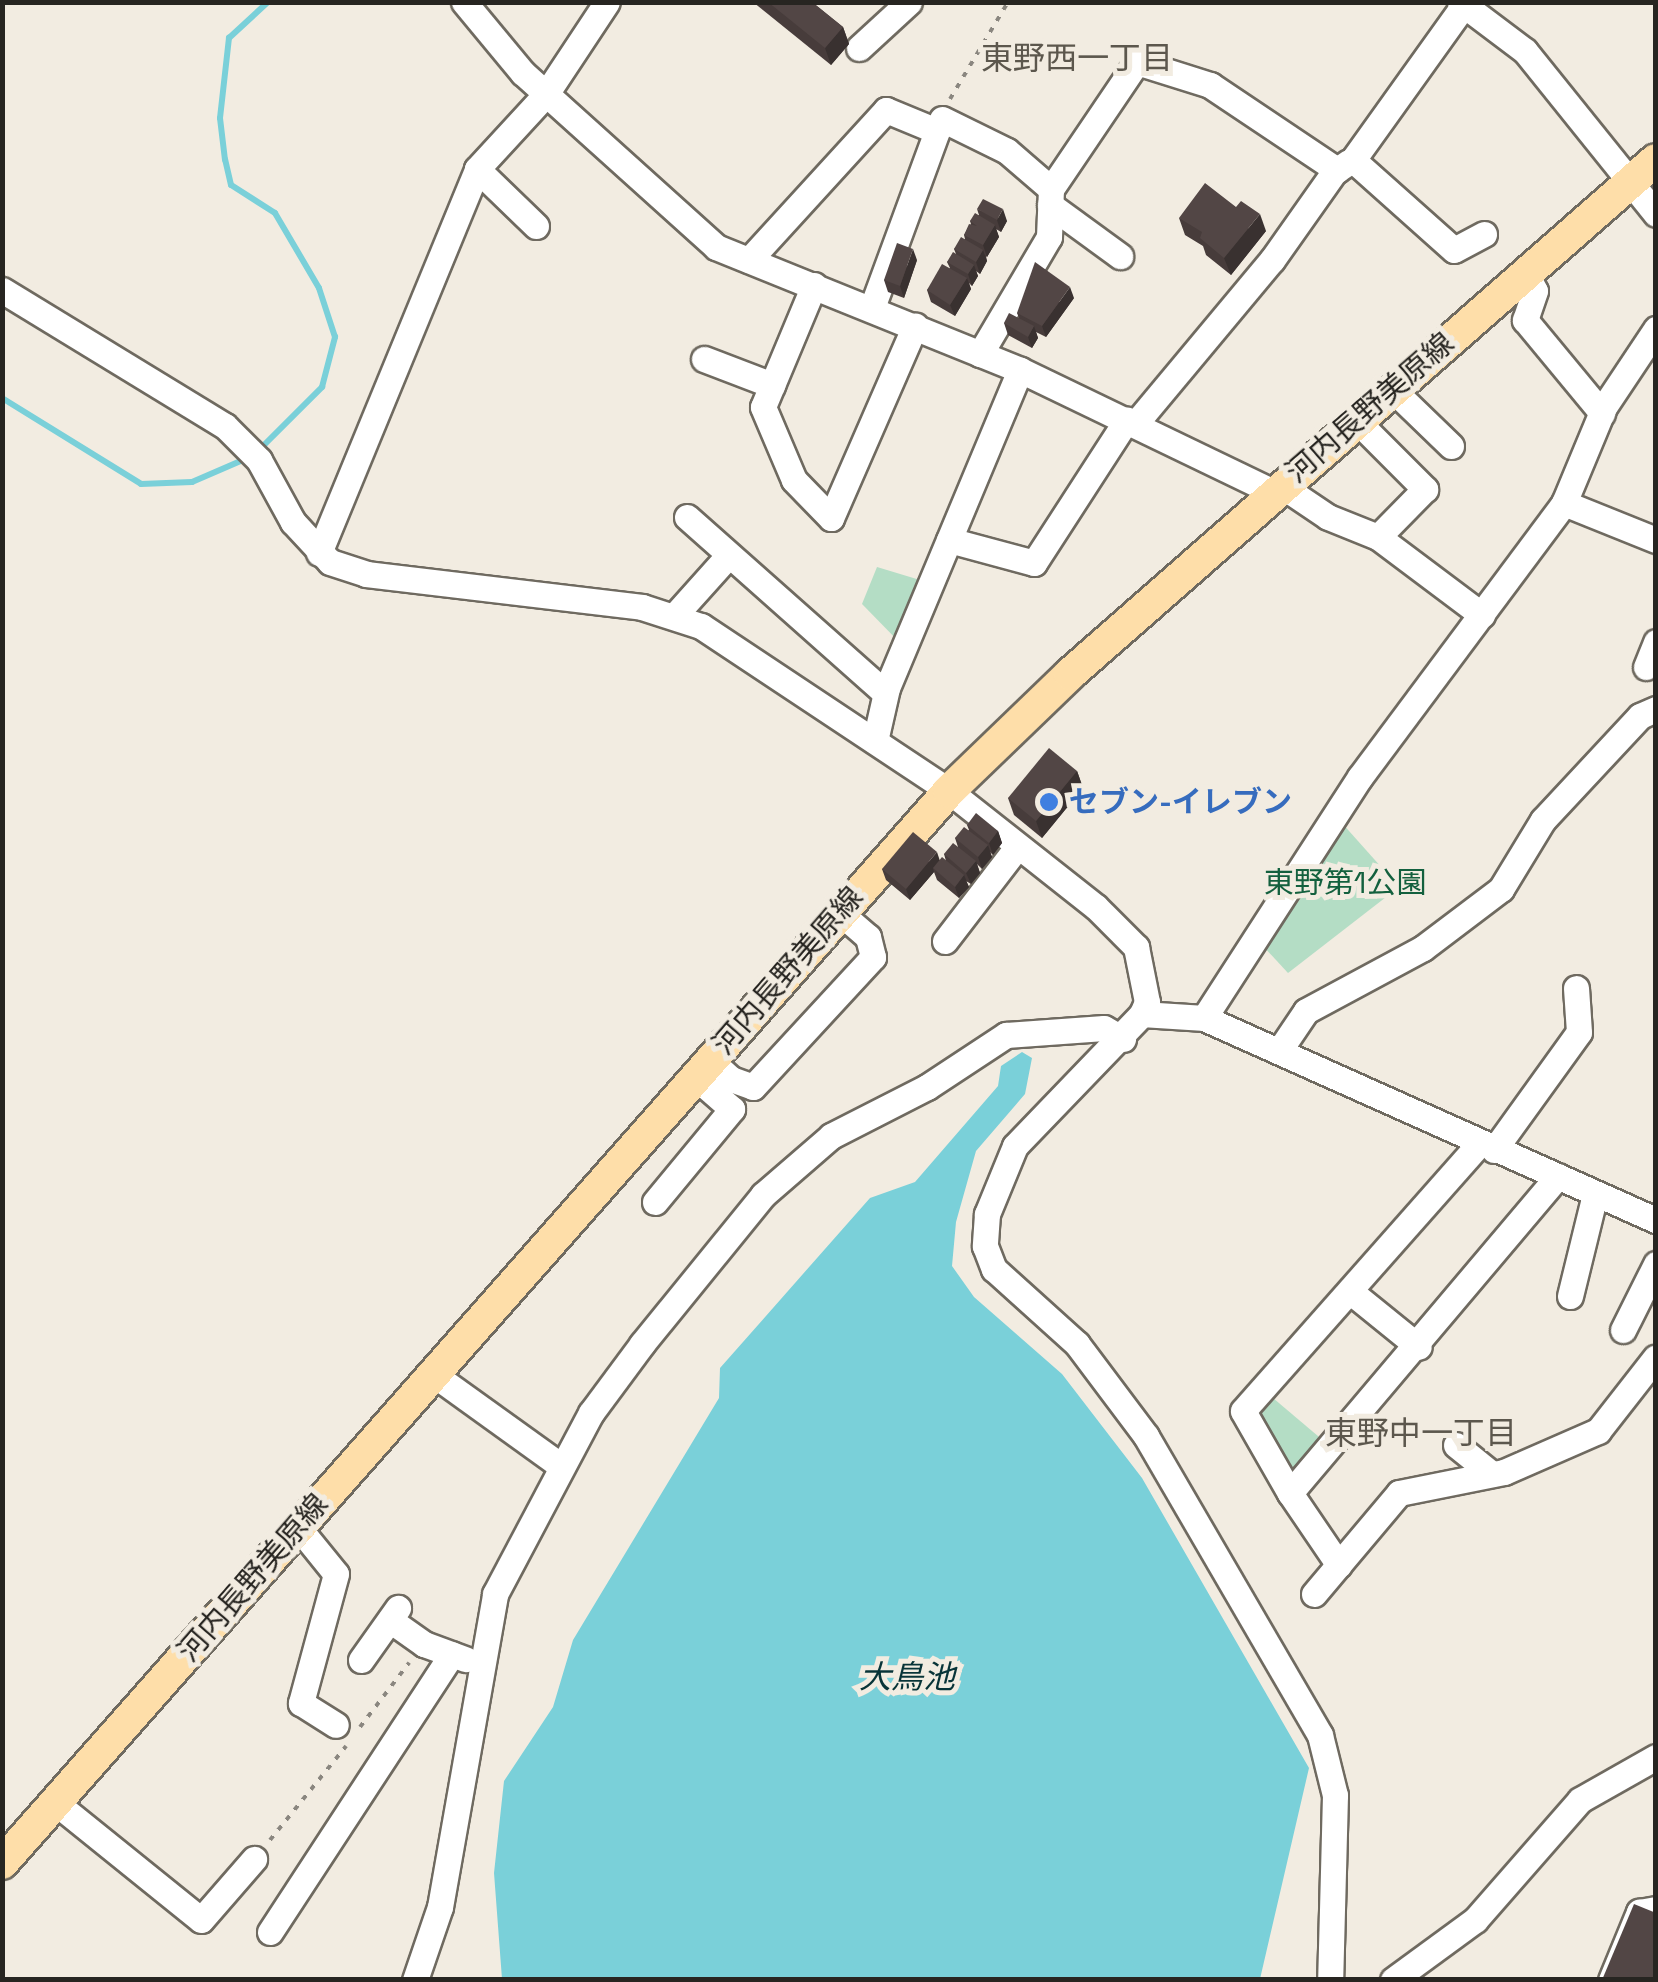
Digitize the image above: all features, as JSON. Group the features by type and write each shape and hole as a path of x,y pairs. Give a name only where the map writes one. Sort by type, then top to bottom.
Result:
{"main road":[{"name":"河内長野美原線","path":"2,1863 949,791 1278,489 1656,160"}],"street":[{"path":"464,2 546,94 716,247 1020,370 1278,489 1328,517 1378,537 1482,615"},
{"path":"319,553 477,170 546,94 607,2"},
{"path":"859,48 909,2"},
{"path":"949,540 1034,563 1132,421 1345,165 1461,6 1524,51 1627,184 1656,214"},
{"path":"980,354 1049,237 1050,197 1136,62 1210,85 1345,165 1454,250 1484,234"},
{"path":"749,260 886,110 937,131 872,308"},
{"path":"942,119 1007,151 1050,197 1120,256"},
{"path":"477,170 536,226"},
{"path":"1525,272 1535,291 1525,320 1602,413"},
{"path":"814,285 763,407 794,480 831,518 915,326"},
{"path":"2,290 225,426 259,460 319,553 366,574 676,614 949,791 1096,906 1136,946 1147,1002 1142,1014 1123,1040 1014,1146 987,1214 985,1246 994,1269 1078,1344 1146,1436 1320,1735 1335,1795 1330,1980"},
{"path":"1204,1018 1360,777 1564,503 1602,413 1656,329"},
{"path":"704,359 772,385"},
{"path":"875,742 885,693 1020,370"},
{"path":"1392,389 1450,446"},
{"path":"1356,420 1426,490 1378,537"},
{"path":"1564,503 1653,533"},
{"path":"686,518 885,693"},
{"path":"676,614 728,555"},
{"path":"1646,666 1656,642"},
{"path":"1279,1050 1306,1010 1423,948 1501,889 1542,820 1640,716 1656,709"},
{"path":"946,941 1017,848"},
{"path":"703,1069 753,1087 873,957 868,937 839,912"},
{"path":"1339,1565 1290,1493 1243,1412 1486,1147 1532,1105 1551,1045 1579,1032 1576,988"},
{"path":"1142,1014 1204,1018 1656,1220"},
{"path":"414,1980 440,1907 479,1664 495,1594 561,1466 642,1344 800,1158 1006,1035 1104,1028 1123,1040"},
{"path":"656,1202 732,1109 703,1069"},
{"path":"1290,1493 1419,1347 1558,1176"},
{"path":"1570,1296 1595,1194"},
{"path":"1623,1330 1656,1264"},
{"path":"1351,1292 1419,1347"},
{"path":"1314,1594 1399,1494 1492,1474 1598,1430 1655,1358"},
{"path":"433,1374 561,1466"},
{"path":"1456,1445 1492,1474"},
{"path":"298,1527 336,1574 301,1703 336,1725"},
{"path":"362,1660 394,1614 424,1644 479,1664"},
{"path":"270,1932 452,1654"},
{"path":"1393,1980 1484,1911 1580,1800 1656,1757"},
{"path":"56,1803 202,1920 254,1859"},
{"path":"1611,1980 1640,1912 1656,1909"}],"path":[{"path":"942,119 964,68 1008,2"},
{"path":"254,1859 424,1644"}],"green space":[{"path":"877,567 920,580 904,647 862,604"},
{"name":"東野第1公園","path":"1341,822 1399,887 1288,973 1262,945"},
{"path":"1273,1398 1325,1442 1300,1470 1289,1469 1260,1415"}],"water":[{"name":"大鳥池","path":"1022,1052 1032,1058 1025,1094 976,1151 956,1222 952,1266 974,1297 1062,1374 1142,1478 1309,1768 1260,1979 502,1979 494,1873 504,1781 553,1707 573,1640 719,1398 720,1368 870,1198 915,1182 998,1086 1001,1066"}],"building":[{"path":"768,2 812,2 843,27 825,48"},
{"path":"1205,183 1236,207 1241,201 1260,214 1224,258 1200,238 1202,232 1179,218"},
{"path":"983,199 1003,209 997,220 977,209"},
{"path":"975,213 995,225 983,245 964,235 969,224 977,226 970,221"},
{"path":"961,237 983,250 976,262 954,249"},
{"path":"897,243 913,249 900,286 884,280"},
{"path":"953,252 974,265 968,274 947,262"},
{"path":"1035,262 1070,287 1042,326 1017,313"},
{"path":"942,264 967,278 950,305 927,290"},
{"path":"1009,313 1034,326 1028,337 1004,323"},
{"path":"1049,748 1077,771 1036,821 1008,798"},
{"path":"976,813 998,831 989,843 967,825"},
{"path":"964,827 988,845 978,857 955,838"},
{"path":"913,832 937,852 906,889 882,869"},
{"path":"953,843 976,861 966,873 944,854"},
{"path":"942,857 964,875 955,887 933,868"},
{"path":"1634,1904 1656,1913 1656,1980 1602,1980"}],"waterway":[{"path":"260,449 322,387 335,337 319,288 275,213 231,185 225,160 220,118 229,38 268,2"},
{"path":"2,398 141,484 192,482 250,457"}],"place":[{"name":"セブン-イレブン","path":"1049,802"}],"district":[{"name":"東野西一丁目","path":"1077,58"},
{"name":"東野中一丁目","path":"1421,1433"}]}
